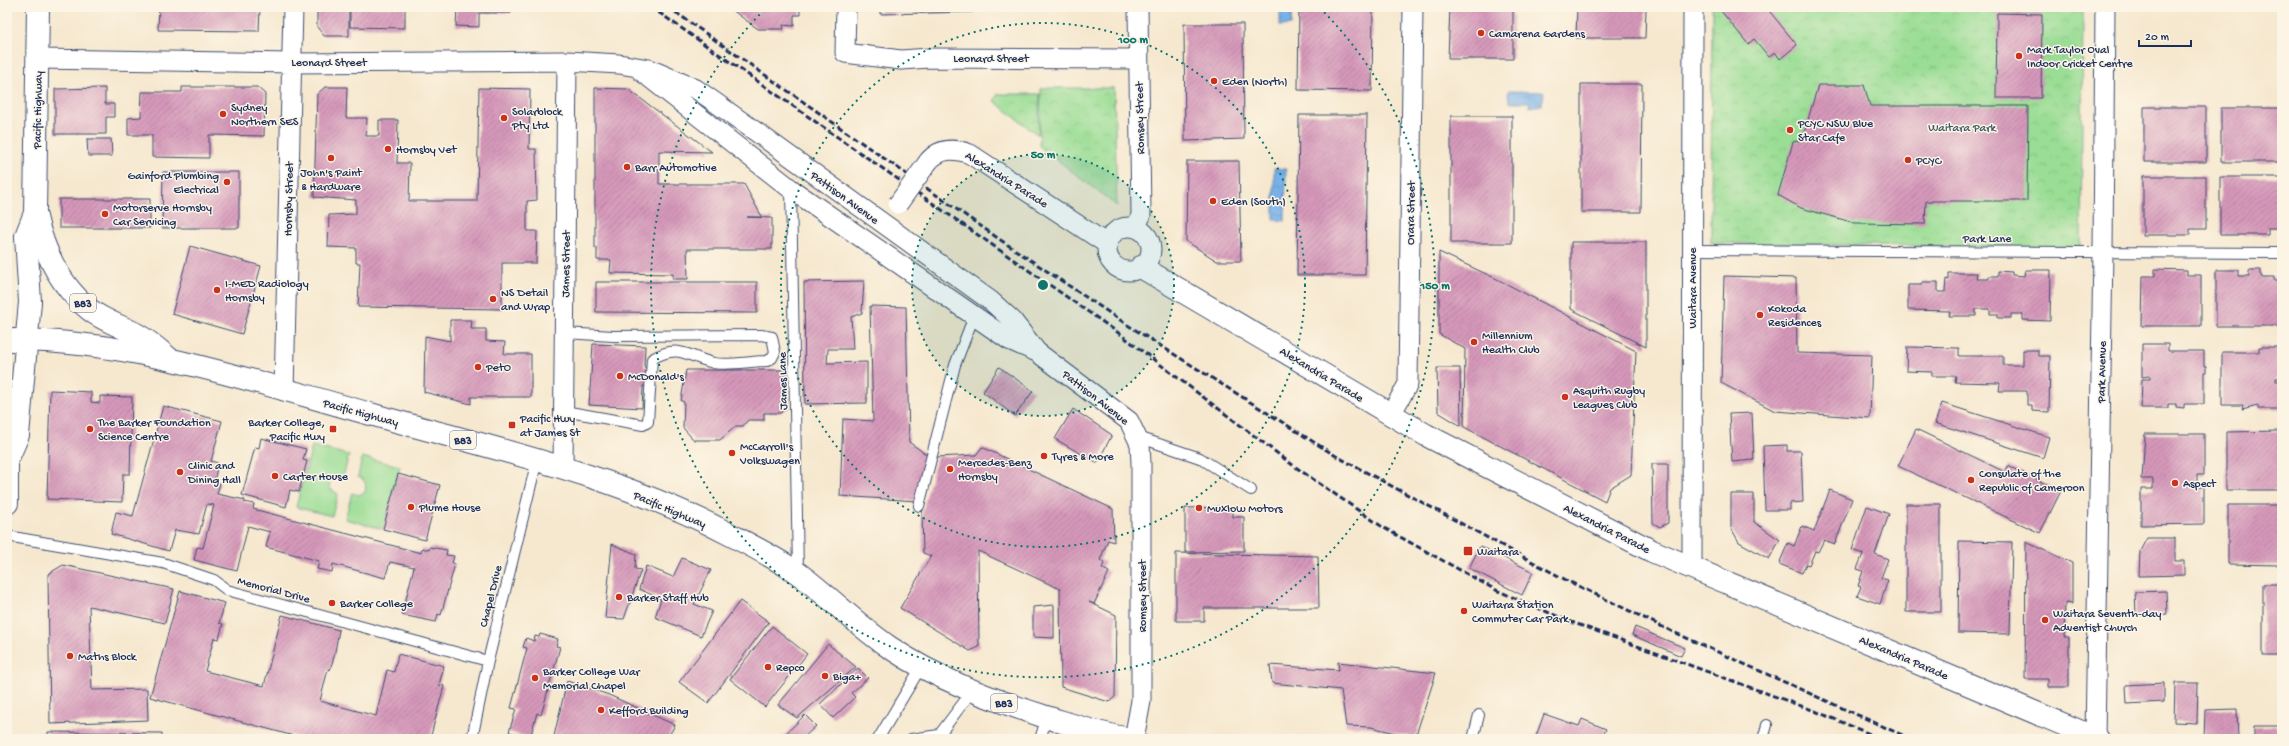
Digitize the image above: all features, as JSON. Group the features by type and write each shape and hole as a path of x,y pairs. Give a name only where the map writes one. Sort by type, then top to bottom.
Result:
{"main road":[{"name":"Pacific Highway","path":"38,7 35,213 41,241 51,262 70,289 90,310 136,334 170,359"},
{"name":"Pacific Highway","path":"35,213 26,236 30,302 16,340 71,343 170,359 537,460 659,502 728,533 798,573 886,644 921,667 972,691 1047,717 1091,735 1131,739"},
{"name":"Alexandria Parade","path":"1141,267 1426,435 1630,539 1692,568 2096,738"},
{"path":"7,503 8,456 18,435 16,340"}],"street":[{"name":"Hornsby Street","path":"284,391 293,7"},
{"name":"Leonard Street","path":"846,7 845,53 901,60 1138,59"},
{"name":"Romsey Street","path":"1136,228 1141,215 1138,7"},
{"name":"Orara Street","path":"1391,414 1408,384 1413,7"},
{"name":"Waitara Avenue","path":"1692,568 1694,7"},
{"name":"Park Avenue","path":"2096,738 2105,7"},
{"name":"Leonard Street","path":"38,59 291,63 567,61 628,66"},
{"name":"James Street","path":"563,468 567,61"},
{"name":"Pattison Avenue","path":"628,66 791,188 1009,340 1036,352 1123,415 1134,429 1139,445"},
{"name":"Pattison Avenue","path":"628,66 649,69 696,89 991,301 1012,320 1036,352"},
{"name":"Alexandria Parade","path":"884,225 928,162 936,154 946,150 960,151 970,154 1107,244"},
{"path":"1122,228 1136,228 1142,231 1150,242 1150,256 1141,267 1127,270 1120,269 1109,259 1107,244 1115,231 1122,228"},
{"name":"Romsey Street","path":"1134,739 1141,708 1139,445"}],"lane":[{"name":"James Lane","path":"791,188 798,573"},
{"name":"Park Lane","path":"1692,250 2282,253"},
{"path":"920,506 955,365 974,316"},
{"path":"564,411 643,425 648,422 652,359 667,351 675,350 714,363 767,361 772,358 775,344 772,337 761,335 613,336 565,333"},
{"path":"1139,445 1200,458 1251,490"},
{"name":"Chapel Drive","path":"472,739 488,661 537,460"},
{"name":"Memorial Drive","path":"7,536 163,563 214,580 227,590 488,661"},
{"path":"878,739 921,667"},
{"path":"911,739 939,734 972,691"},
{"path":"1473,739 1479,715"},
{"path":"1040,739 1047,717"},
{"path":"1763,739 1768,725"}],"green space":[{"name":"Waitara Park","path":"1712,7 2083,7 2081,248 1711,243"},
{"path":"1041,88 1114,88 1117,206 1039,146"},
{"path":"998,94 1040,94 1038,135 994,101"},
{"path":"312,446 349,455 343,477 333,477 329,481 330,489 338,494 332,516 296,507"},
{"path":"362,457 400,466 383,529 345,519 352,493 359,495 365,492 365,483 358,477"}],"water":[{"path":"1280,7 1292,7 1291,25 1280,26"},
{"path":"1508,91 1544,92 1542,105 1529,107 1530,102 1509,102"},
{"path":"1274,168 1286,169 1285,221 1274,220"}],"building":[{"path":"159,7 260,7 259,31 158,30"},
{"path":"317,7 349,7 349,36 324,36 317,27"},
{"path":"350,7 405,7 405,28 350,27"},
{"path":"457,7 511,7 511,13 479,13 479,27 456,26"},
{"path":"728,7 800,7 800,15 794,15 794,26 783,25 784,29 758,29"},
{"path":"880,7 973,7 973,12 880,14"},
{"path":"1299,7 1373,7 1372,91 1298,90"},
{"name":"Camarena Gardens","path":"1450,7 1513,7 1513,59 1448,59"},
{"path":"1577,7 1646,7 1645,38 1576,38"},
{"path":"1726,7 1766,7 1797,45 1780,59 1775,52 1769,57 1754,39 1748,44 1721,11"},
{"name":"Mark Taylor Oval Indoor Cricket Centre","path":"1997,13 2042,14 2041,98 1996,98"},
{"name":"Eden (North)","path":"1184,24 1243,24 1244,139 1185,141"},
{"path":"1581,84 1642,84 1641,212 1581,212"},
{"name":"PCYC","path":"1818,85 1864,85 1870,106 2028,106 2027,201 1926,201 1925,224 1855,223 1801,208 1778,195 1793,142 1802,140"},
{"path":"182,87 257,87 265,94 264,136 209,135 209,158 152,157 152,135 128,135 128,118 141,117 142,92 182,92"},
{"path":"325,87 347,87 346,118 367,118 366,136 379,136 379,120 398,120 397,163 410,163 409,201 477,201 479,88 530,89 529,149 536,149 537,200 527,201 527,231 537,231 536,263 502,263 502,309 358,307 360,263 356,263 356,248 328,247 329,215 356,214 356,200 314,197 317,94"},
{"path":"105,88 105,104 114,104 114,117 106,117 106,134 55,134 55,89"},
{"path":"595,88 628,89 712,152 659,151 659,184 744,184 762,217 747,217 772,218 772,249 687,249 688,279 673,279 673,274 610,273 611,260 597,260 597,248 595,248"},
{"path":"2144,107 2206,107 2206,162 2144,162"},
{"path":"2221,108 2282,108 2282,162 2221,162"},
{"path":"1299,115 1367,115 1365,275 1297,275"},
{"path":"1451,116 1512,116 1512,243 1451,243"},
{"path":"87,139 111,139 112,156 88,156"},
{"name":"Eden (South)","path":"1187,161 1239,161 1241,261 1217,261 1186,241"},
{"path":"163,172 239,172 239,228 162,228"},
{"path":"2143,176 2206,176 2206,229 2190,229 2190,235 2143,235"},
{"path":"2220,177 2282,177 2282,228 2268,228 2268,235 2220,235"},
{"name":"Motorserve Hornsby Car Servicing","path":"59,199 150,199 150,228 59,228"},
{"path":"1571,242 1646,242 1646,347 1571,309"},
{"name":"I-MED Radiology Hornsby","path":"190,246 261,266 242,334 172,314"},
{"name":"Asquith Rugby Leagues Club","path":"1439,252 1497,279 1636,351 1631,475 1610,488 1605,501 1464,427 1465,349 1439,334"},
{"path":"2155,269 2187,270 2187,275 2201,275 2201,326 2142,326 2143,276 2155,276"},
{"path":"2025,270 2051,270 2050,321 2023,320 2023,314 2011,314 2011,318 1998,318 1998,314 1990,314 1990,309 1976,309 1976,316 1949,316 1950,311 1908,310 1908,285 1922,285 1922,282 1938,282 1938,292 1945,292 1946,279 1949,280 1949,273 1977,273 1976,279 1989,279 1989,276 1998,276 1998,271 2012,272 2012,275 2024,276"},
{"path":"2216,270 2238,270 2238,276 2249,276 2249,270 2261,270 2261,277 2274,277 2274,280 2282,280 2282,301 2278,301 2278,308 2282,308 2282,326 2216,326"},
{"name":"Kokoda Residences","path":"1724,276 1796,278 1797,353 1872,355 1870,418 1775,411 1721,383"},
{"path":"864,281 862,313 851,317 853,349 828,349 827,363 867,362 867,403 805,404 804,282"},
{"path":"596,282 757,282 757,313 596,312"},
{"path":"870,306 906,307 909,442 927,455 917,501 840,496 843,419 873,421"},
{"name":"PetO","path":"450,320 472,320 471,329 486,329 486,341 505,342 504,354 531,354 531,397 471,397 471,404 424,392 425,336 450,341"},
{"name":"McDonald's","path":"593,344 645,346 644,367 649,367 648,386 643,386 642,408 589,405"},
{"path":"2142,344 2168,344 2168,351 2204,351 2204,366 2206,366 2206,372 2204,372 2204,404 2184,404 2184,408 2176,407 2176,404 2168,404 2168,408 2141,408 2142,379 2150,379 2150,376 2142,377"},
{"path":"1907,347 1959,348 1959,356 2003,356 2003,365 2023,365 2023,350 2038,350 2038,356 2050,356 2049,412 2032,411 2032,405 2027,405 2027,391 1999,391 2000,383 1955,382 1956,376 1932,376 1932,372 1906,371"},
{"path":"2259,347 2282,347 2282,378 2276,378 2276,381 2282,381 2282,409 2258,409 2258,405 2242,409 2243,405 2222,405 2222,352 2259,352"},
{"path":"999,367 1033,391 1015,416 983,392"},
{"path":"1437,368 1460,368 1461,426 1438,412"},
{"path":"686,370 786,370 786,409 780,413 764,413 764,420 748,420 743,426 736,426 720,440 694,440 683,428 684,402 681,401"},
{"name":"The Barker Foundation Science Centre","path":"50,390 91,392 91,402 100,403 100,396 132,397 130,474 123,474 122,502 47,499"},
{"path":"1942,403 2049,437 2043,458 1935,423"},
{"path":"163,406 222,421 211,461 218,463 214,482 220,483 217,494 245,500 244,502 254,504 253,509 421,553 422,548 429,550 430,547 447,550 446,555 454,556 452,563 455,564 441,615 438,614 436,622 402,615 414,567 390,562 385,578 333,564 332,572 317,569 319,561 266,547 270,532 248,526 237,571 194,560 197,547 203,548 214,505 207,504 199,534 175,530 169,551 111,534 116,512 133,516"},
{"path":"1073,409 1112,435 1097,463 1055,439"},
{"path":"1752,413 1754,460 1732,462 1729,414"},
{"path":"1916,429 2005,472 2008,466 2061,491 2040,533 1898,466"},
{"path":"2282,431 2282,490 2226,490 2226,432"},
{"name":"Aspect","path":"2145,434 2204,434 2204,475 2197,475 2197,486 2204,486 2204,524 2141,525 2141,489 2153,489 2153,479 2142,479"},
{"name":"Carter House","path":"261,438 306,449 303,460 307,461 299,492 290,490 286,507 242,495 255,447 259,448"},
{"path":"1787,445 1787,451 1801,451 1803,502 1790,503 1790,510 1765,510 1763,446"},
{"path":"982,447 1113,509 1114,542 1108,540 1100,560 1105,562 1102,568 1109,572 1094,604 1089,602 1116,615 1115,697 1109,702 1061,687 1060,589 978,551 979,647 970,651 900,608 931,556 923,553 922,513 937,457 976,455"},
{"path":"1652,464 1668,464 1668,523 1660,527 1653,523"},
{"name":"Plume House","path":"398,474 440,485 425,540 383,529"},
{"path":"1830,490 1852,499 1835,544 1824,540 1818,552 1815,551 1809,565 1806,564 1802,573 1779,564 1788,543 1794,546 1802,526 1814,531"},
{"path":"1731,494 1754,494 1754,522 1780,540 1769,559 1739,542 1731,528"},
{"path":"1906,504 1941,504 1941,612 1906,612"},
{"path":"2228,505 2281,505 2281,565 2228,564"},
{"path":"1867,506 1889,514 1875,554 1888,559 1881,578 1888,580 1880,604 1857,596 1861,587 1858,586 1863,571 1857,569 1863,554 1852,550"},
{"path":"1226,507 1226,511 1233,511 1233,517 1244,517 1244,551 1185,552 1185,508"},
{"path":"2147,538 2175,538 2175,561 2184,561 2184,575 2139,576 2140,551"},
{"path":"1959,541 2012,542 2010,634 1958,633"},
{"name":"Waitara Seventh-day Adventist Church","path":"2026,542 2072,563 2072,604 2065,603 2064,637 2069,637 2069,687 2048,687 2048,679 2025,679"},
{"name":"Barker Staff Hub","path":"612,544 636,554 635,569 641,570 624,619 605,618"},
{"path":"1480,546 1533,572 1522,595 1469,568"},
{"path":"1176,553 1318,556 1319,608 1204,608 1204,621 1176,621"},
{"path":"682,558 711,570 694,604 712,611 701,636 655,617 661,599 639,589 646,566 673,577"},
{"name":"Maths Block","path":"63,565 174,589 165,623 89,606 92,690 147,689 148,720 50,724 48,574"},
{"path":"2263,584 2282,584 2282,656 2263,656"},
{"path":"180,591 225,603 219,623 223,624 219,639 214,638 205,671 264,686 282,615 339,630 334,657 330,670 328,669 320,701 376,716 387,670 394,672 398,654 444,666 439,685 444,686 430,739 305,739 150,697"},
{"path":"2166,591 2167,614 2136,615 2135,592"},
{"path":"740,601 769,622 708,703 679,682"},
{"path":"1054,605 1054,638 1033,637 1033,607"},
{"name":"Repco","path":"772,626 807,654 765,707 730,679"},
{"path":"1635,627 1685,648 1681,656 1632,635"},
{"name":"Barker College War Memorial Chapel","path":"540,634 558,639 556,646 560,647 541,715 537,713 530,738 509,732 516,709 511,708 527,648 523,647 526,638 534,641 535,636 539,637"},
{"path":"828,644 856,667 797,718 778,705"},
{"path":"1338,662 1436,673 1415,738 1371,727 1346,726 1341,690 1272,683 1270,665 1339,670"},
{"path":"858,668 868,678 851,693 855,697 833,718 820,704"},
{"name":"Kefford Building","path":"567,681 609,695 675,725 667,739 565,739 554,736"},
{"path":"2164,683 2164,702 2127,704 2126,685"},
{"path":"2175,683 2198,683 2197,723 2174,722"},
{"path":"2237,709 2238,739 2204,739 2205,710"},
{"path":"1544,714 1579,726 1582,719 1606,729 1601,739 1535,739"},
{"path":"805,715 816,726 802,739 780,739"},
{"path":"2254,726 2281,726 2281,739 2254,739"},
{"path":"48,732 162,733 162,739 48,739"}],"railway":[{"path":"651,7 1120,334 1294,466 1384,528 1496,590 1566,620 1815,711 1882,739"},
{"path":"668,7 1002,241 1126,324 1336,456 1566,580 1671,631 1911,739"}],"place":[{"name":"Camarena Gardens","path":"1481,33"},
{"name":"Mark Taylor Oval Indoor Cricket Centre","path":"2019,56"},
{"name":"Eden (North)","path":"1214,81"},
{"name":"Sydney Northern SES","path":"223,114"},
{"name":"Solarblock Pty Ltd","path":"504,118"},
{"name":"PCYC NSW Blue Star Cafe","path":"1790,130"},
{"name":"Hornsby Vet","path":"388,149"},
{"name":"John's Paint & Hardware","path":"331,158"},
{"name":"PCYC","path":"1908,160"},
{"name":"Barr Automotive","path":"627,167"},
{"name":"Gainford Plumbing Electrical","path":"227,182"},
{"name":"Eden (South)","path":"1213,201"},
{"name":"Motorserve Hornsby Car Servicing","path":"105,214"},
{"name":"I-MED Radiology Hornsby","path":"217,290"},
{"name":"NS Detail and Wrap","path":"493,299"},
{"name":"Kokoda Residences","path":"1760,315"},
{"name":"Millennium Health Club","path":"1474,342"},
{"name":"PetO","path":"478,367"},
{"name":"McDonald's","path":"620,376"},
{"name":"Asquith Rugby Leagues Club","path":"1565,397"},
{"name":"Pacific Hwy at James St","path":"512,425"},
{"name":"The Barker Foundation Science Centre","path":"90,429"},
{"name":"Barker College, Pacific Hwy","path":"333,429"},
{"name":"McCarroll's Volkswagen","path":"732,453"},
{"name":"Tyres & More","path":"1044,456"},
{"name":"Mercedes-Benz Hornsby","path":"950,469"},
{"name":"Clinic and Dining Hall","path":"180,472"},
{"name":"Carter House","path":"275,476"},
{"name":"Consulate of the Republic of Cameroon","path":"1971,480"},
{"name":"Aspect","path":"2175,483"},
{"name":"Plume House","path":"411,507"},
{"name":"Muxlow Motors","path":"1199,508"},
{"name":"Waitara","path":"1468,551"},
{"name":"Barker Staff Hub","path":"619,597"},
{"name":"Barker College","path":"332,603"},
{"name":"Waitara Station Commuter Car Park","path":"1464,611"},
{"name":"Waitara Seventh-day Adventist Church","path":"2045,620"},
{"name":"Maths Block","path":"70,656"},
{"name":"Repco","path":"768,667"},
{"name":"Biga+","path":"825,676"},
{"name":"Barker College War Memorial Chapel","path":"535,678"},
{"name":"Kefford Building","path":"601,710"}]}
